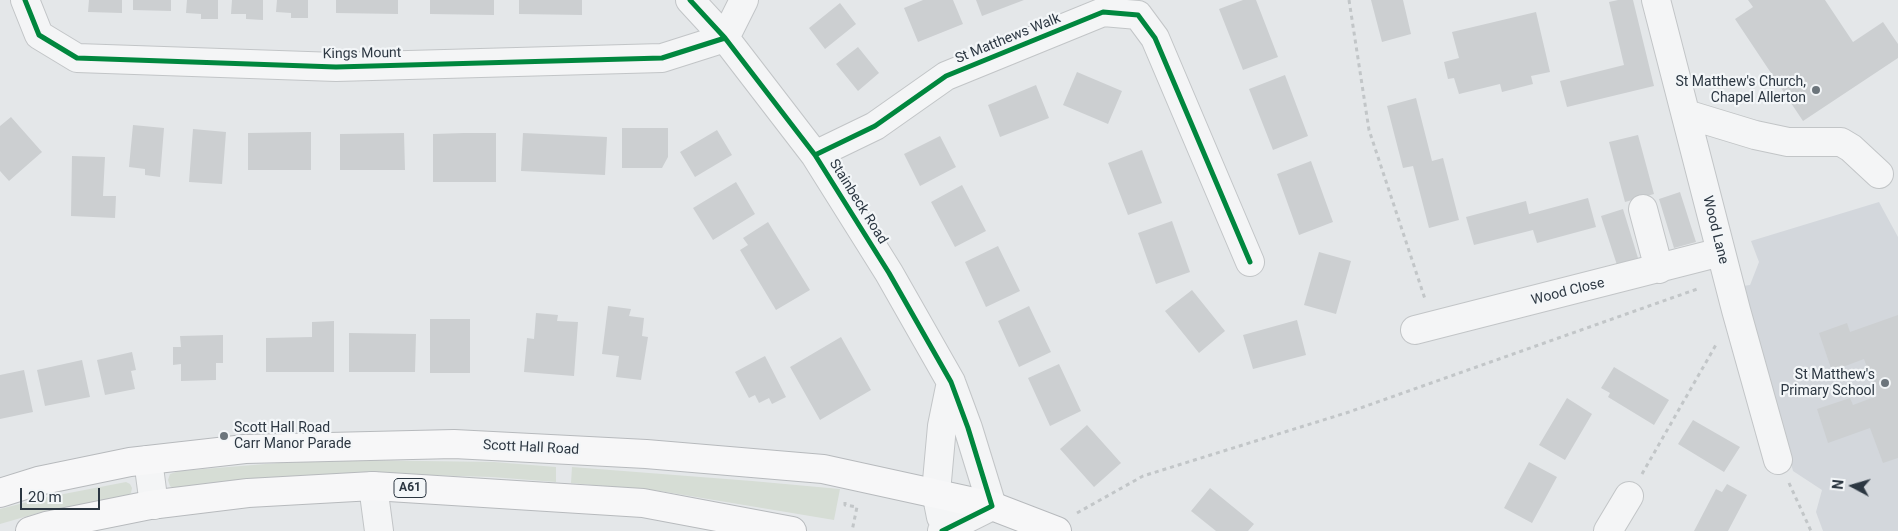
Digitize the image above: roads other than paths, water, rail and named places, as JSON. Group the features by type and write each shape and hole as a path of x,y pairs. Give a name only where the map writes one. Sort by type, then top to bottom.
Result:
{"highway":[{"name":"Scott Hall Road","path":"0,493 38,481 148,460 245,449 454,444 646,454 823,468 992,506 1053,530"},
{"name":"A61","path":"41,529 154,505 248,493 373,486 643,503 792,531"}],"street":[{"name":"Kings Mount","path":"26,0 39,35 77,58 336,67 662,58 725,38"},
{"name":"Stainbeck Road","path":"690,0 725,38 815,155 889,273 951,382 968,428 992,506"},
{"path":"725,38 744,0"},
{"name":"Wood Lane","path":"1656,0 1724,265 1778,460"},
{"name":"St Matthews Walk","path":"815,155 875,126 946,76 1102,12 1138,15 1155,38 1250,262"},
{"path":"1686,114 1755,135 1788,142 1841,142 1879,174"},
{"path":"1643,208 1659,269"},
{"name":"Wood Close","path":"1425,328 1659,269 1724,265"},
{"path":"951,382 942,426 936,492 943,531 992,506"},
{"path":"148,460 154,505"},
{"path":"373,486 379,531"},
{"path":"1608,531 1629,496"}],"place":[{"name":"St Matthew's Church, Chapel Allerton","path":"1816,90"},
{"name":"St Matthew's Primary School","path":"1885,383"},
{"name":"Scott Hall Road Carr Manor Parade","path":"224,436"}]}
